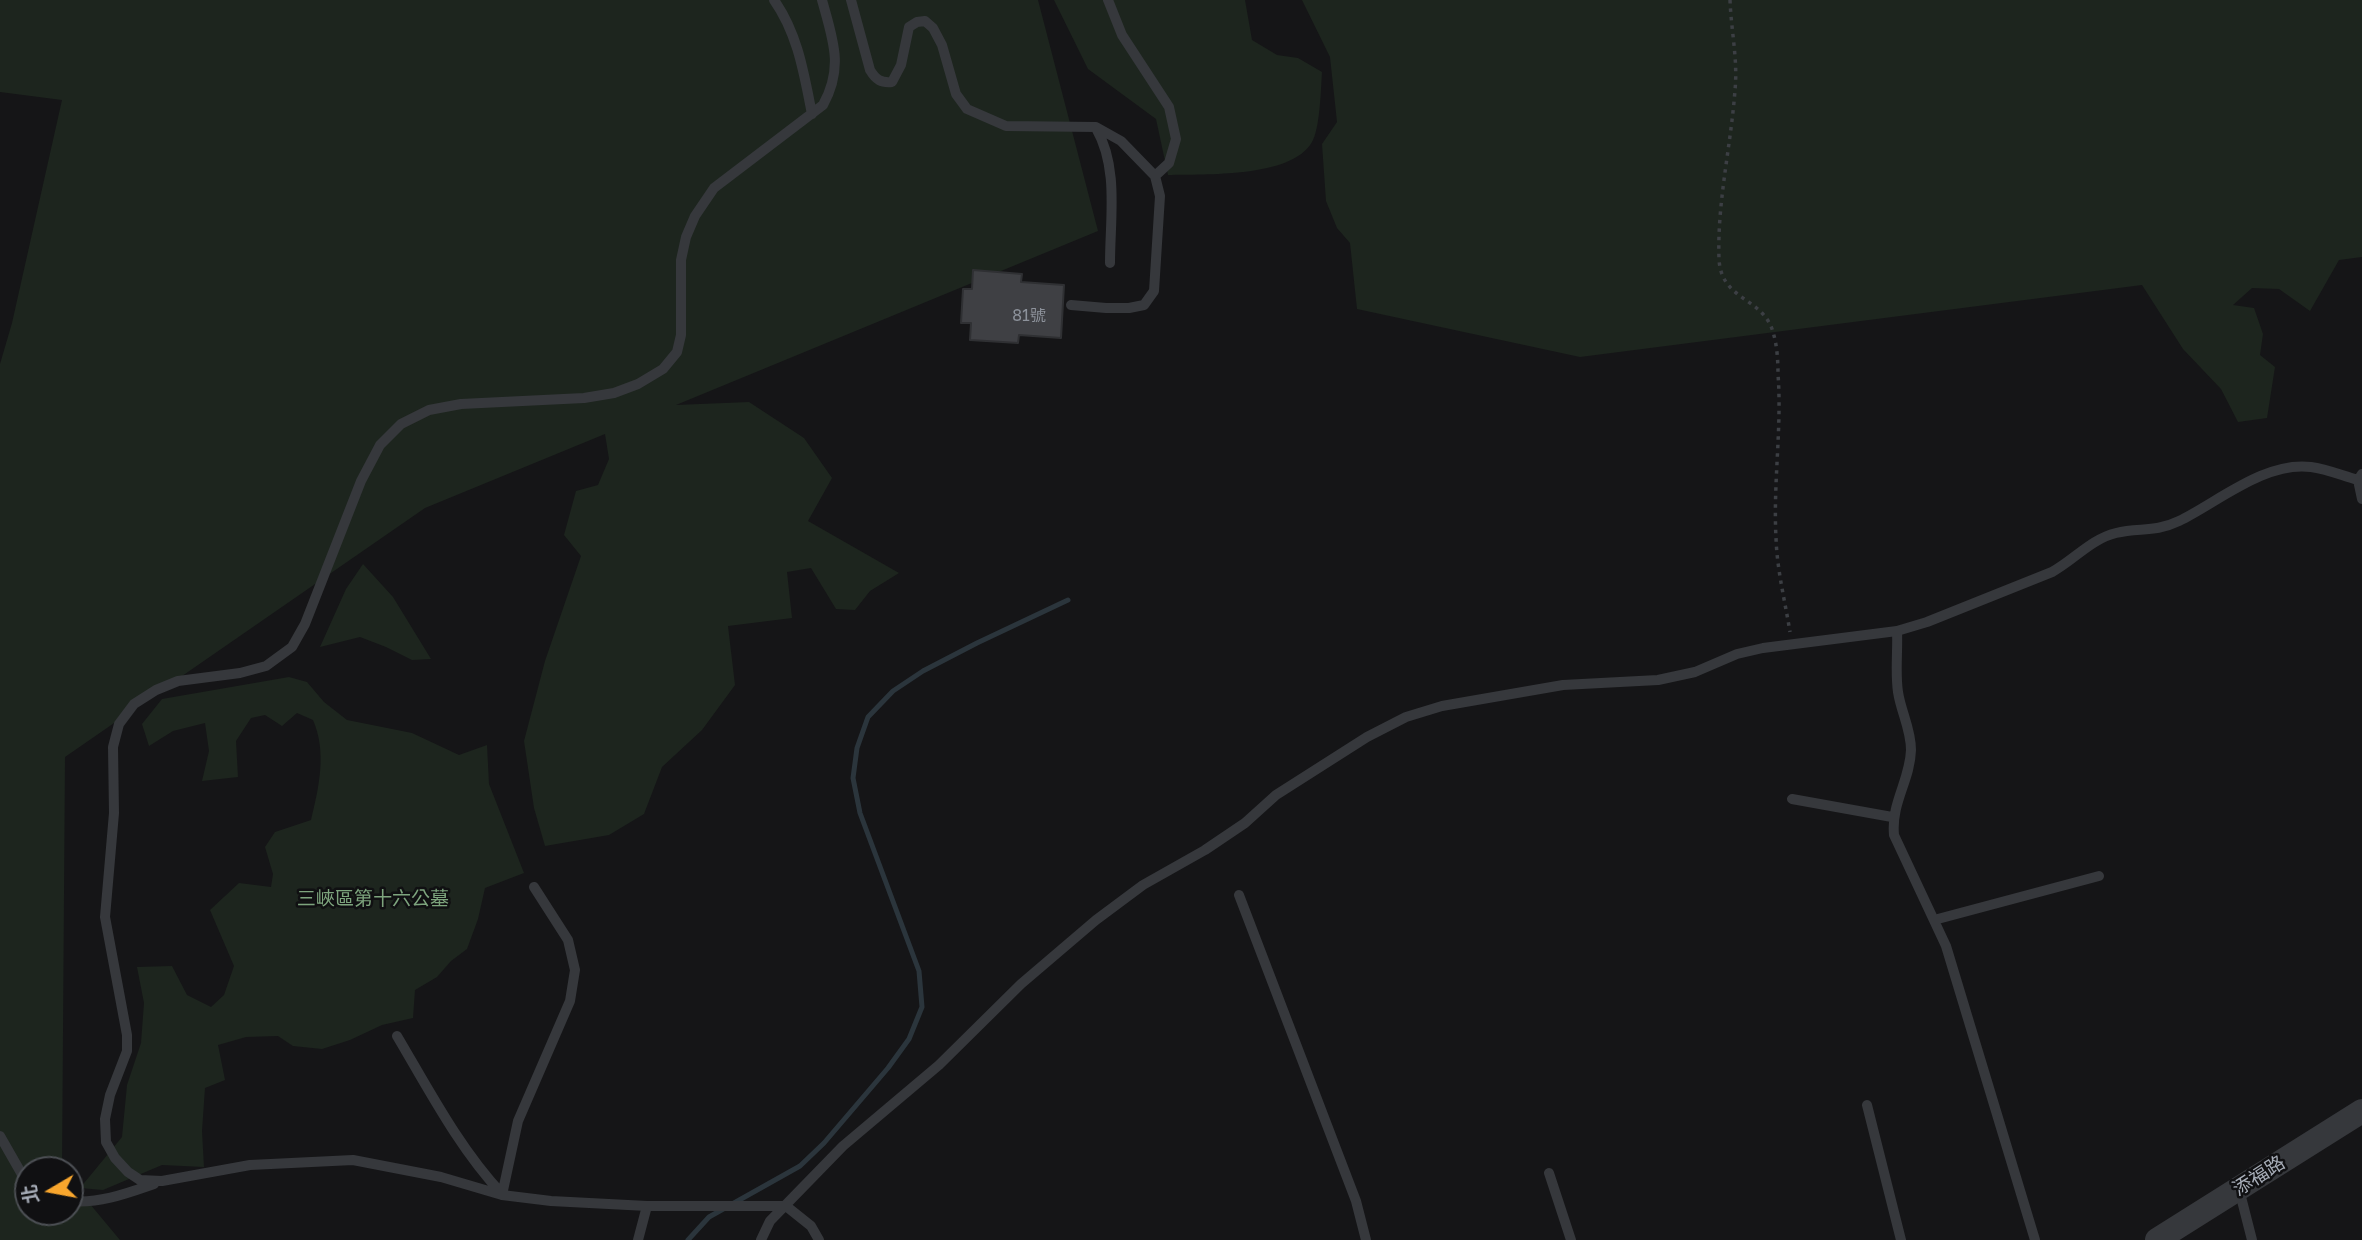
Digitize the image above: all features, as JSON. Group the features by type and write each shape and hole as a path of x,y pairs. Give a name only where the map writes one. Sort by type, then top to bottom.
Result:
{"street":[{"name":"添福路","path":"2157,1240 2362,1111"}],"lane":[{"path":"774,0 793,33 803,64 812,114"},
{"path":"162,1181 141,1180 128,1172 115,1158 106,1142 105,1119 110,1095 127,1051 125,1026 104,917 114,813 113,747 119,724 134,704 156,690 178,681 240,673 266,666 292,647 306,624 361,481 380,444 401,424 429,410 461,404 584,398 614,393 638,384 663,369 677,352 681,335 681,260 686,237 695,216 714,188 823,105 832,88 835,47 822,0"},
{"path":"851,0 870,70 875,79 883,83 892,82 897,76 909,27 925,21 933,28 942,45 956,94 967,109 1006,126 1096,127 1121,141 1155,176 1160,196 1154,291 1144,304 1129,308 1071,305"},
{"path":"1108,0 1122,36 1169,107 1177,139 1170,163 1155,176"},
{"path":"1096,127 1105,145 1111,173 1110,263"},
{"path":"761,1240 770,1221 812,1175 939,1065 1021,984 1096,920 1143,885 1205,850 1245,823 1276,795 1367,737 1406,717 1442,706 1563,685 1658,680 1695,672 1737,654 1897,631 1927,622 2052,572 2069,563 2101,538 2118,532 2160,529 2233,490 2287,467 2312,467 2360,477 2362,499"},
{"path":"1897,631 1898,696 1908,722 1911,751 1892,817 1894,835 1945,946 2035,1240"},
{"path":"1792,799 1892,817"},
{"path":"1934,920 2099,876"},
{"path":"502,1195 518,1121 570,1001 575,970 568,940 534,887"},
{"path":"1240,895 1356,1201 1366,1240"},
{"path":"397,1036 466,1151 502,1195"},
{"path":"1867,1105 1901,1240"},
{"path":"0,1136 14,1160"},
{"path":"84,1202 162,1181 250,1165 353,1160 441,1177 502,1195 551,1201 647,1206 786,1206 811,1226 819,1240"},
{"path":"1549,1173 1571,1240"},
{"path":"2238,1189 2252,1240"},
{"path":"638,1240 647,1206"}],"path":[{"path":"1730,0 1730,23 1736,64 1735,89 1719,260 1728,288 1767,317 1774,333 1780,396 1776,538 1791,645"}],"green space":[{"path":"0,0 1038,0 1098,231 676,405 749,402 804,438 832,478 808,521 899,573 870,591 855,610 836,609 811,568 787,572 792,618 728,626 735,685 702,730 662,767 644,814 609,835 545,846 534,808 524,741 545,661 581,556 564,535 576,491 598,485 609,459 605,434 425,508 65,757 62,1156 14,1156 14,1226 84,1226 84,1197 120,1240 0,1240 0,364 12,323 62,100 0,92"},
{"path":"1054,0 1245,0 1252,40 1277,55 1298,58 1322,72 1318,118 1312,142 1302,154 1267,168 1224,174 1168,175 1156,119 1088,69"},
{"path":"1302,0 2362,0 2362,257 2339,260 2310,311 2279,289 2252,288 2233,305 2254,308 2263,334 2260,355 2275,367 2267,418 2238,422 2221,389 2183,349 2142,285 1580,357 1357,309 1350,243 1337,228 1326,201 1322,144 1337,122 1330,57"},
{"path":"363,564 393,597 431,659 412,660 360,637 320,647 346,589"},
{"name":"三峽區第十六公墓","path":"289,677 307,682 324,702 347,720 412,733 459,755 487,745 489,784 524,873 485,888 467,949 451,961 437,977 415,990 413,1018 382,1025 322,1049 293,1046 278,1036 246,1037 218,1045 225,1080 205,1088 202,1131 204,1167 162,1165 103,1190 84,1188 84,1183 122,1137 127,1085 141,1043 144,1003 137,967 172,966 187,995 211,1007 224,995 234,966 210,910 239,883 271,887 273,874 265,847 275,832 311,820 319,782 321,757 317,732 313,720 297,713 282,726 265,715 251,718 236,741 238,777 202,781 209,751 205,723 173,731 149,746 142,724 162,699"}],"building":[{"path":"973,270 1022,274 1021,282 1064,285 1061,338 1019,335 1018,343 970,340 971,323 961,323 963,289 972,289"}],"waterway":[{"path":"688,1240 709,1217 800,1166 824,1143 909,1039 922,1007 919,971 860,813 853,778 857,748 868,717 893,691 923,671 1068,600"}]}
